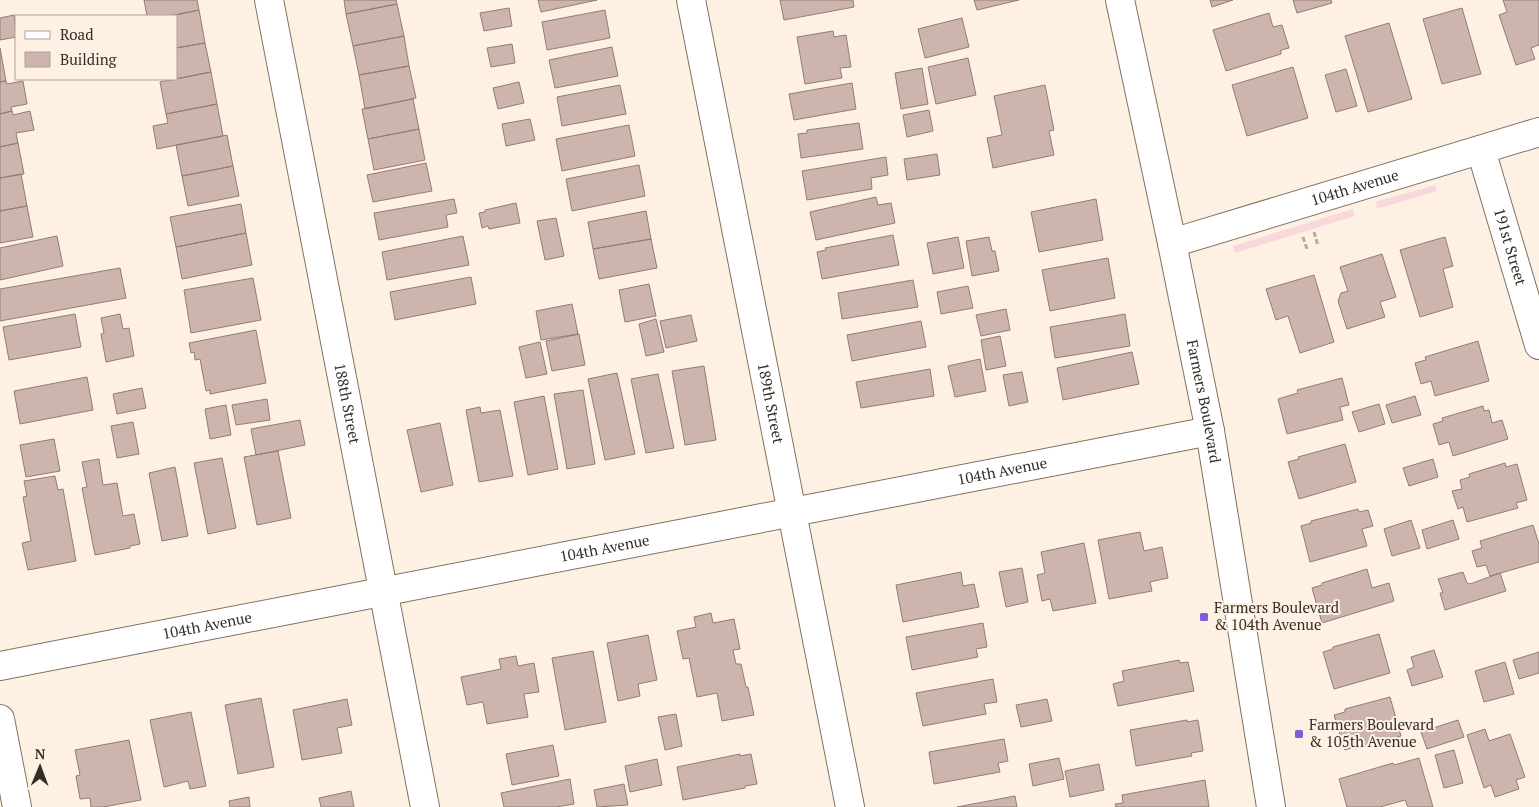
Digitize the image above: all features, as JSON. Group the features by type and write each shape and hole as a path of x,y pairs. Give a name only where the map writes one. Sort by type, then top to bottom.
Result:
{"street":[{"name":"188th Street","path":"269,0 425,807"},
{"name":"189th Street","path":"691,0 850,807"},
{"name":"Farmers Boulevard","path":"1120,0 1210,431 1271,807"},
{"name":"104th Avenue","path":"1172,243 1539,132"},
{"name":"191st Street","path":"1481,150 1539,345"},
{"name":"104th Avenue","path":"0,666 1210,431"},
{"path":"0,719 17,807"}],"path":[{"path":"1316,237 1318,246"},
{"path":"1304,241 1307,249"}],"shaded area":[{"path":"1435,185 1437,191 1377,209 1375,202"},
{"path":"1353,209 1355,216 1235,253 1233,246"}],"building":[{"path":"144,0 197,0 199,10 175,15 147,15"},
{"path":"344,0 396,0 397,4 346,14"},
{"path":"538,0 597,0 541,12"},
{"path":"780,0 853,0 854,7 784,20"},
{"path":"974,0 1019,0 977,10"},
{"path":"1210,0 1233,0 1212,7"},
{"path":"1293,0 1331,0 1332,3 1297,13"},
{"path":"1503,0 1539,0 1539,45 1531,48 1535,59 1516,65 1499,15 1507,12"},
{"path":"397,4 404,36 353,46 346,14"},
{"path":"509,8 512,26 484,31 480,13"},
{"path":"1462,8 1481,74 1442,84 1423,19"},
{"path":"199,10 205,43 178,48 178,15 175,15"},
{"path":"605,10 610,38 547,50 542,22"},
{"path":"1269,13 1273,27 1282,25 1289,48 1281,50 1281,54 1226,71 1213,30"},
{"path":"14,15 15,37 0,40 0,18"},
{"path":"962,18 969,47 925,58 918,29"},
{"path":"1389,23 1412,99 1368,112 1345,36"},
{"path":"833,31 834,37 846,35 851,67 840,68 842,78 805,84 797,37"},
{"path":"404,36 409,66 359,75 353,46"},
{"path":"205,43 211,72 178,79 178,48"},
{"path":"512,44 515,63 491,67 487,48"},
{"path":"612,47 618,76 555,88 549,60"},
{"path":"0,48 6,81 0,82"},
{"path":"968,58 976,95 936,104 928,67"},
{"path":"409,66 416,98 365,109 359,75"},
{"path":"1293,67 1308,118 1247,136 1232,85"},
{"path":"922,68 928,104 901,109 895,73"},
{"path":"1346,69 1357,106 1336,112 1325,75"},
{"path":"211,72 217,104 166,114 160,82 178,80"},
{"path":"6,81 7,84 23,81 27,104 11,107 12,111 0,114 0,82"},
{"path":"519,82 524,103 498,109 493,88"},
{"path":"852,83 856,109 794,120 789,94"},
{"path":"620,85 626,114 562,126 557,97"},
{"path":"1045,85 1054,130 1049,131 1054,155 993,168 987,138 1002,135 994,96"},
{"path":"413,99 419,129 368,139 362,109"},
{"path":"217,104 223,136 157,149 153,126 168,123 166,114"},
{"path":"929,110 933,131 907,137 903,115"},
{"path":"12,111 13,115 30,111 34,130 16,133 18,143 0,147 0,114"},
{"path":"530,119 535,140 506,146 502,124"},
{"path":"859,123 863,149 801,158 798,134 807,133 807,130"},
{"path":"629,125 635,156 562,171 556,139"},
{"path":"419,129 425,160 374,170 368,139"},
{"path":"227,135 233,166 182,176 176,145"},
{"path":"18,143 24,174 0,178 0,147"},
{"path":"937,154 940,175 907,180 904,159"},
{"path":"886,157 888,175 871,178 872,189 807,200 802,171"},
{"path":"426,163 432,191 373,202 367,175"},
{"path":"639,165 645,196 572,211 566,179"},
{"path":"233,166 239,196 188,206 182,176"},
{"path":"21,174 27,206 0,211 0,178"},
{"path":"876,197 878,205 891,203 895,223 816,240 810,212"},
{"path":"454,199 457,213 446,215 448,227 379,240 374,213"},
{"path":"1096,199 1103,240 1039,252 1031,212"},
{"path":"516,203 520,223 489,229 488,226 482,228 479,213"},
{"path":"241,204 246,233 176,247 170,217"},
{"path":"27,206 33,237 0,243 0,211"},
{"path":"646,211 651,239 593,249 588,222"},
{"path":"556,218 564,256 545,260 537,221"},
{"path":"246,233 252,265 182,279 176,247"},
{"path":"893,235 899,265 822,279 817,252 826,250 825,248"},
{"path":"57,236 63,266 0,280 0,248"},
{"path":"463,236 469,265 387,280 382,252"},
{"path":"958,237 964,268 933,274 927,243"},
{"path":"989,237 992,251 995,251 999,271 972,276 966,241"},
{"path":"1445,237 1453,266 1443,269 1453,307 1420,317 1400,250"},
{"path":"651,239 657,268 599,279 593,249"},
{"path":"1382,254 1396,297 1380,302 1385,317 1347,329 1338,301 1341,293 1348,291 1340,267"},
{"path":"1108,258 1115,298 1050,311 1042,270"},
{"path":"120,268 126,298 0,321 0,289"},
{"path":"1314,275 1334,342 1300,353 1288,316 1276,320 1266,289"},
{"path":"471,277 476,304 395,320 390,292"},
{"path":"253,278 261,320 191,333 184,290"},
{"path":"913,280 918,307 842,319 838,293"},
{"path":"649,284 656,316 625,322 619,290"},
{"path":"968,286 973,308 941,314 937,292"},
{"path":"572,304 578,334 541,340 536,311"},
{"path":"1006,309 1010,330 981,336 976,315"},
{"path":"75,314 81,347 9,360 3,327"},
{"path":"120,314 123,329 129,328 134,356 106,362 101,334 104,333 101,318"},
{"path":"1125,314 1130,346 1055,358 1050,327"},
{"path":"691,315 697,341 666,348 660,321"},
{"path":"656,319 664,352 646,356 639,324"},
{"path":"921,321 926,347 852,361 847,335"},
{"path":"256,330 266,383 210,394 210,390 206,391 200,359 195,360 194,352 191,353 189,343"},
{"path":"579,334 585,365 552,371 546,341"},
{"path":"1000,336 1006,366 986,370 981,340"},
{"path":"1478,341 1489,381 1435,396 1431,381 1421,384 1415,363 1426,360 1425,357"},
{"path":"540,342 547,374 526,378 519,347"},
{"path":"1132,352 1139,384 1063,400 1057,368"},
{"path":"980,359 986,391 955,397 948,366"},
{"path":"704,366 716,440 685,445 672,371"},
{"path":"930,369 934,396 861,408 856,382"},
{"path":"1022,372 1028,402 1009,406 1003,375"},
{"path":"617,373 635,454 605,460 588,379"},
{"path":"658,374 674,448 646,453 631,379"},
{"path":"87,377 93,410 20,424 14,391"},
{"path":"1342,378 1349,405 1340,407 1343,420 1287,434 1278,399 1298,393 1297,390"},
{"path":"142,388 146,408 117,414 113,394"},
{"path":"583,390 595,464 567,469 554,394"},
{"path":"544,396 558,469 528,475 514,402"},
{"path":"1415,396 1421,415 1392,423 1386,405"},
{"path":"267,399 270,420 236,425 232,405"},
{"path":"1379,404 1385,424 1359,432 1352,412"},
{"path":"226,405 231,435 210,439 205,409"},
{"path":"1483,406 1484,411 1489,410 1492,423 1502,420 1508,439 1453,456 1449,442 1439,445 1433,424 1443,421 1442,418"},
{"path":"480,407 481,413 500,410 513,476 479,482 466,410"},
{"path":"300,420 305,445 256,455 251,429"},
{"path":"133,422 139,454 117,458 111,426"},
{"path":"440,423 453,485 421,492 407,430"},
{"path":"54,439 60,471 26,477 20,445"},
{"path":"1345,444 1356,482 1299,499 1288,462 1299,459 1298,457"},
{"path":"278,451 291,518 257,525 244,457"},
{"path":"222,458 236,528 208,534 194,463"},
{"path":"99,459 103,485 117,483 123,516 134,514 140,544 130,546 130,548 95,555 82,488 87,487 82,462"},
{"path":"1433,459 1438,477 1409,486 1403,468"},
{"path":"1505,463 1506,467 1517,464 1527,500 1516,503 1518,508 1467,522 1463,507 1458,509 1452,491 1462,489 1460,480 1470,477 1469,474"},
{"path":"175,467 188,536 162,541 149,473"},
{"path":"55,476 58,490 63,489 76,561 28,570 22,543 31,541 23,497 27,496 24,481"},
{"path":"1358,509 1359,512 1368,510 1373,526 1362,529 1367,546 1310,562 1301,526 1311,523 1311,521"},
{"path":"1411,520 1420,548 1392,556 1384,529"},
{"path":"1453,520 1459,539 1427,549 1422,530"},
{"path":"1533,525 1539,544 1539,562 1490,576 1486,565 1477,567 1472,551 1482,548 1480,541"},
{"path":"1140,532 1144,551 1162,547 1168,578 1150,582 1152,591 1109,599 1098,540"},
{"path":"1084,543 1096,603 1053,611 1050,599 1042,601 1037,575 1045,573 1041,552"},
{"path":"1022,568 1028,602 1006,607 999,572"},
{"path":"1367,569 1372,588 1389,583 1394,601 1322,623 1312,588"},
{"path":"961,572 963,586 974,584 979,607 903,622 896,585"},
{"path":"1463,572 1467,583 1470,584 1500,573 1506,591 1445,610 1440,593 1443,593 1438,579"},
{"path":"711,613 713,623 734,619 740,649 733,650 736,664 741,664 754,715 722,721 717,693 697,697 689,658 683,659 677,631 696,627 694,617"},
{"path":"983,623 987,647 976,649 978,657 912,670 906,637"},
{"path":"1379,634 1390,673 1334,689 1323,652 1333,649 1333,647"},
{"path":"648,635 657,680 638,684 640,696 618,701 607,643"},
{"path":"1434,650 1443,677 1412,686 1407,670 1414,667 1411,657"},
{"path":"593,651 606,722 565,730 552,658"},
{"path":"1539,652 1539,673 1519,679 1513,660"},
{"path":"516,656 518,666 534,663 539,692 524,694 528,717 487,724 483,702 467,705 461,677 501,669 499,659"},
{"path":"1179,660 1180,663 1188,662 1194,691 1118,706 1113,684 1124,681 1122,671"},
{"path":"1505,662 1514,694 1484,702 1475,671"},
{"path":"993,679 997,702 984,704 986,714 923,726 916,693"},
{"path":"1390,697 1401,736 1345,750 1334,715 1345,712 1345,709"},
{"path":"261,698 274,767 238,774 225,705"},
{"path":"347,699 352,725 337,728 342,753 302,760 293,710"},
{"path":"1047,699 1052,721 1021,727 1016,705"},
{"path":"191,712 206,786 190,789 188,781 164,787 150,720"},
{"path":"676,714 682,746 665,750 658,717"},
{"path":"1187,720 1187,722 1198,720 1203,751 1191,753 1192,756 1136,766 1130,730"},
{"path":"1458,720 1464,737 1427,749 1421,732"},
{"path":"1485,729 1489,741 1510,734 1525,777 1516,780 1519,789 1495,797 1491,785 1484,788 1467,735"},
{"path":"1004,739 1008,761 998,763 1000,772 934,784 929,752"},
{"path":"129,740 141,800 103,807 91,807 90,798 80,799 76,776 80,775 75,750"},
{"path":"553,745 559,776 512,785 506,754"},
{"path":"1454,750 1463,783 1444,788 1435,755"},
{"path":"740,754 740,756 751,754 757,784 683,800 677,767"},
{"path":"1059,758 1064,779 1033,786 1029,764"},
{"path":"1419,758 1433,807 1408,807 1405,800 1380,807 1347,807 1339,779 1393,763 1394,765"},
{"path":"657,759 662,785 630,792 625,766"},
{"path":"1099,764 1104,790 1070,797 1065,771"},
{"path":"570,779 574,804 556,807 504,807 501,793"},
{"path":"1205,780 1209,807 1116,807 1115,804 1123,803 1122,795"},
{"path":"624,784 628,805 597,807 594,790"},
{"path":"351,791 354,807 321,807 319,798"},
{"path":"1015,796 1017,807 957,807"},
{"path":"249,797 250,807 230,807 229,801"}],"place":[{"name":"Farmers Boulevard & 104th Avenue","path":"1204,617"},
{"name":"Farmers Boulevard & 105th Avenue","path":"1299,734"}]}
